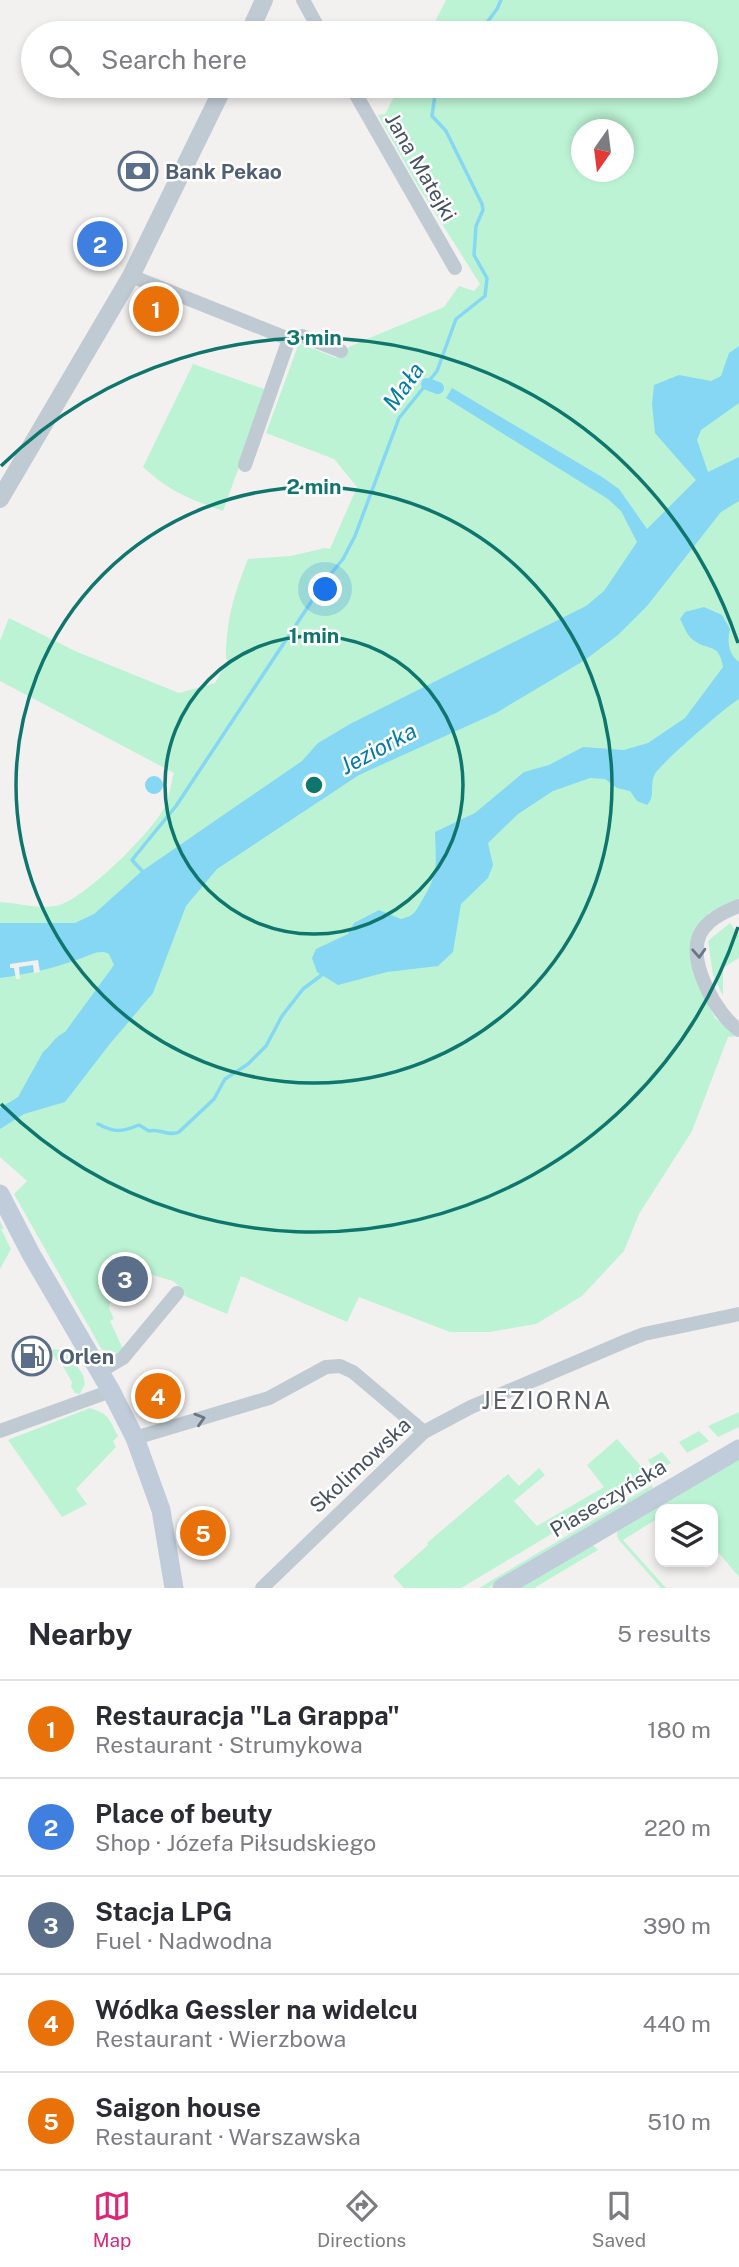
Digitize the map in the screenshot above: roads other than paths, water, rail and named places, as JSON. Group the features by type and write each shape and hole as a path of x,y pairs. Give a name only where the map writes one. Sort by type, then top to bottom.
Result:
{"main road":[{"path":"0,1194 135,1438 161,1510 174,1588"},
{"name":"Piaseczyńska","path":"502,1588 739,1449"}],"street":[{"path":"254,21 264,0"},
{"path":"303,0 314,21"},
{"path":"0,499 131,276 218,98"},
{"name":"Jana Matejki","path":"358,98 455,268"},
{"path":"131,276 289,339 302,336 341,351"},
{"path":"245,465 289,339"},
{"path":"739,906 726,911 708,924 701,934 697,954 702,975 724,1017 739,1030"},
{"path":"99,1372 127,1353 177,1293"},
{"name":"Skolimowska","path":"262,1588 424,1432 471,1408 626,1340 739,1314"},
{"path":"135,1438 269,1398 327,1367 334,1366 354,1372 424,1432"},
{"path":"0,1432 111,1391"}],"water":[{"name":"Jeziorka","path":"739,346 739,403 701,430 697,440 708,472 739,457 739,501 721,512 647,606 618,635 585,660 496,713 359,775 217,869 186,906 153,993 65,1102 24,1114 0,1129 0,1108 18,1097 43,1052 65,1032 114,965 109,954 99,952 52,968 0,978 0,923 75,923 94,914 142,871 302,761 318,743 350,724 586,606 604,591 637,542 621,511 608,499 446,398 452,388 619,489 647,529 696,480 655,433 652,404 654,385 679,375 711,381 721,376 729,353"},
{"path":"704,607 722,615 730,629 729,647 739,662 739,699 659,768 653,778 651,798 647,805 637,801 630,791 617,788 605,779 590,778 553,791 518,814 488,843 493,865 488,878 461,904 453,952 438,966 387,972 338,985 317,972 312,958 316,949 348,934 354,923 379,910 401,919 415,911 434,876 435,832 475,813 524,772 549,765 583,747 624,750 648,743 685,718 723,667 719,653 692,639 680,619 685,612"},
{"path":"154,776 160,779 163,785 160,791 154,794 148,791 145,785 148,779"}],"waterway":[{"name":"Mała","path":"488,21 501,0"},
{"name":"Mała","path":"145,874 132,860 176,806 325,581 343,559 355,536 399,418 437,371 456,319 485,296 487,278 474,255 476,226 483,210 482,204 446,131 432,116 435,98"},
{"path":"427,384 438,388"},
{"path":"98,1124 114,1130 139,1125 149,1131 171,1134 179,1132 214,1099 225,1079 248,1064 266,1046 282,1016 303,989 323,974"}],"place":[{"name":"Bank Pekao","path":"138,171"},
{"name":"Place of beuty","path":"100,244"},
{"name":"Restauracja \"La Grappa\"","path":"156,309"},
{"name":"Stacja LPG","path":"125,1279"},
{"name":"Orlen","path":"32,1356"},
{"name":"Wódka Gessler na widelcu","path":"158,1396"},
{"name":"Saigon house","path":"203,1533"}],"district":[{"name":"JEZIORNA","path":"547,1400"}]}
